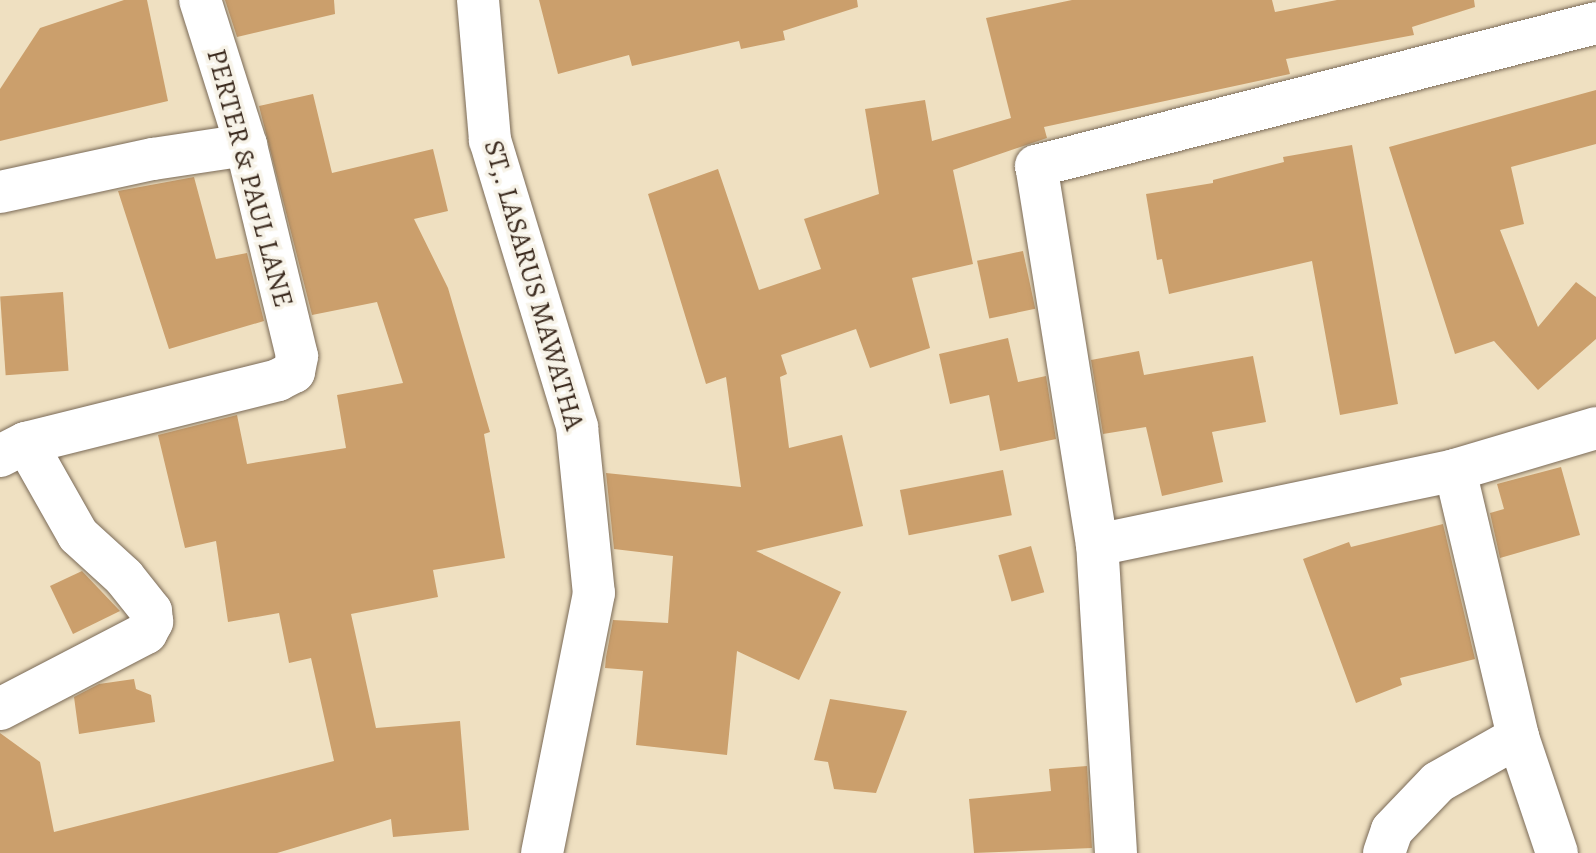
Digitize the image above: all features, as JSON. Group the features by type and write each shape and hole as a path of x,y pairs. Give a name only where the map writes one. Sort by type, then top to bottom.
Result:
{"street":[{"name":"PERTER & PAUL LANE","path":"13,449 278,380 294,372 297,356 246,145 200,0"},
{"name":"ST,. LASARUS MAWATHA","path":"478,0 490,140 577,427 594,593 542,853"},
{"path":"1116,853 1097,545 1036,166 1596,23"},
{"path":"0,192 153,159 246,145"},
{"path":"1097,545 1455,470 1596,428"},
{"path":"0,709 146,633 152,622 151,611 124,577 78,535 13,449"},
{"path":"1455,470 1518,737 1557,853"},
{"path":"1384,853 1392,830 1438,782 1518,737"}],"building":[{"path":"124,0 147,0 168,101 0,141 0,89 40,28"},
{"path":"225,0 334,0 335,14 237,37"},
{"path":"539,0 857,0 858,7 783,31 785,40 741,49 739,41 632,66 629,55 558,74"},
{"path":"1072,0 1272,0 1275,12 1337,0 1474,0 1475,7 1412,27 1414,35 1286,59 1290,74 1044,127 1047,138 953,170 973,264 912,278 930,348 870,368 856,329 781,355 787,374 780,377 789,448 842,435 863,526 756,551 841,592 799,680 737,651 727,755 636,745 643,671 605,668 613,620 668,623 673,556 614,549 606,473 741,487 726,377 706,384 648,194 718,169 759,290 821,269 804,219 879,194 865,109 925,100 932,141 1011,118 986,18"},
{"path":"1596,90 1596,144 1511,167 1524,224 1500,230 1538,327 1576,282 1596,297 1596,339 1538,390 1494,341 1455,354 1389,147"},
{"path":"313,94 332,173 433,149 448,211 414,219 448,288 490,432 484,434 505,558 433,570 438,597 351,614 376,728 460,721 469,830 393,837 391,819 277,853 0,853 0,733 40,762 54,832 334,761 311,658 289,663 279,613 228,622 216,541 185,548 158,435 237,415 247,464 346,448 337,395 403,383 377,302 312,315 259,106"},
{"path":"1352,145 1398,404 1340,415 1312,261 1169,294 1162,259 1157,260 1146,194 1213,183 1213,180 1284,162 1283,157"},
{"path":"194,177 216,259 247,253 264,321 169,349 118,191"},
{"path":"1023,251 1035,309 989,318 977,261"},
{"path":"63,292 69,371 6,375 0,296"},
{"path":"1008,338 1018,382 1046,376 1056,439 1000,451 989,395 950,404 939,354"},
{"path":"1139,351 1144,375 1253,356 1266,422 1212,432 1223,482 1162,496 1146,427 1103,434 1091,360"},
{"path":"1561,467 1580,535 1500,558 1490,513 1504,509 1497,484"},
{"path":"1003,470 1012,515 909,535 900,490"},
{"path":"1443,524 1475,659 1400,678 1402,685 1356,703 1303,559 1349,542 1351,547"},
{"path":"1031,546 1044,592 1012,602 998,555"},
{"path":"82,571 120,611 73,634 50,586"},
{"path":"134,679 136,689 151,695 155,722 79,734 74,697 99,684"},
{"path":"830,699 907,711 876,793 834,789 828,762 814,760"},
{"path":"1087,766 1092,848 974,853 969,799 1051,791 1049,769"}]}
